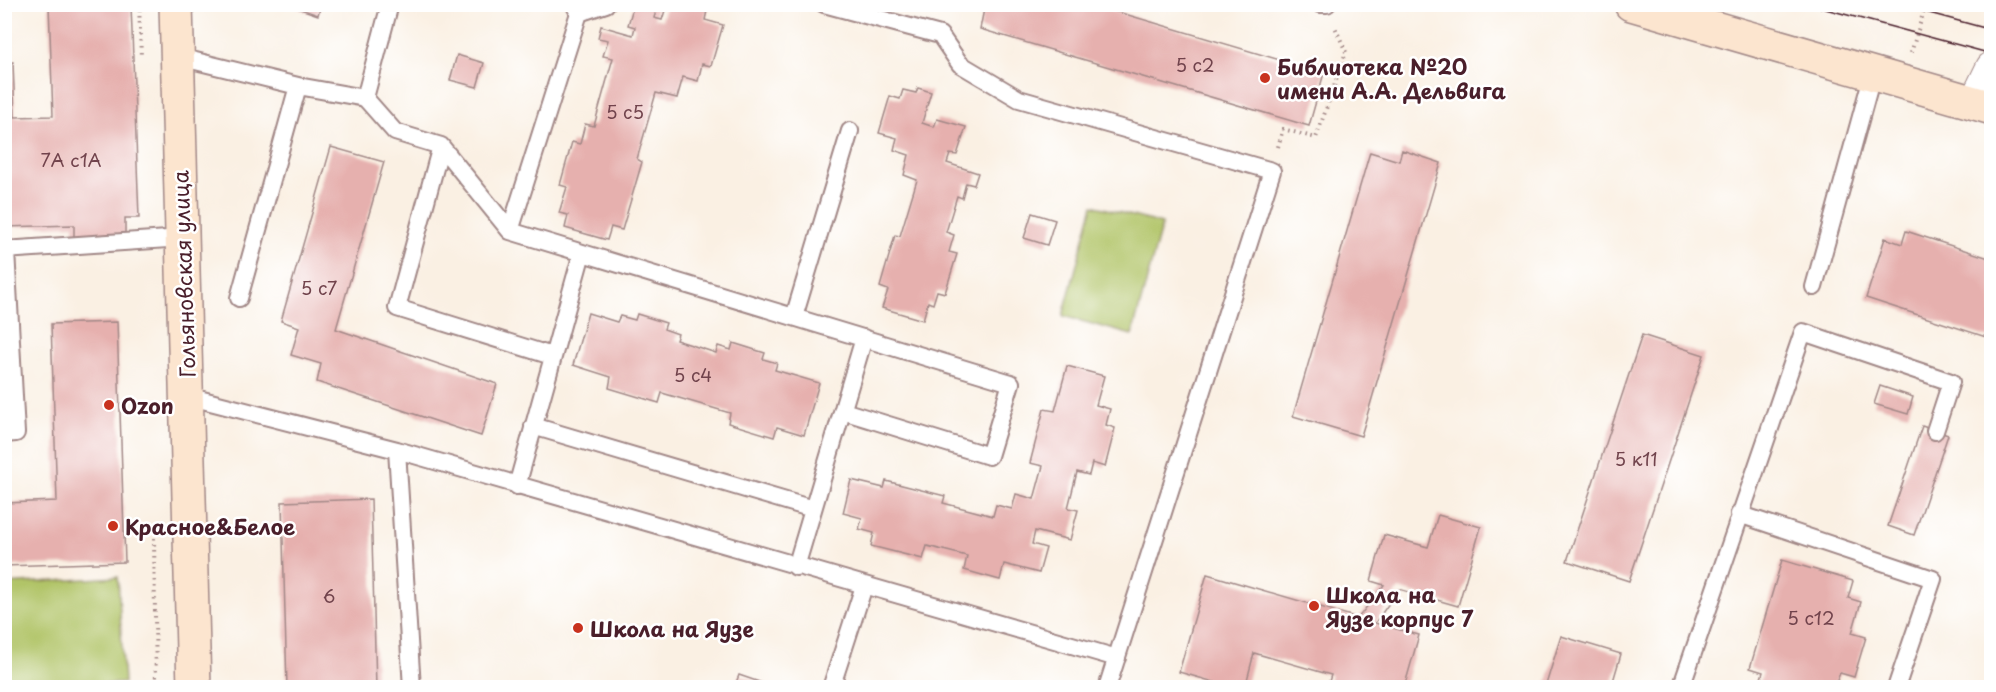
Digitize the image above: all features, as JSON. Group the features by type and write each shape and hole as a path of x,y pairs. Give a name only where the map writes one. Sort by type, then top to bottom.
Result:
{"street":[{"name":"Гольяновская улица","path":"176,4 175,56 183,238 194,687"},
{"path":"1631,4 1983,105 1992,68"}],"lane":[{"path":"365,98 390,4"},
{"path":"510,231 577,9 606,4"},
{"path":"824,4 940,35 960,64 1018,99 1272,171 1107,687"},
{"path":"175,56 298,86 365,98 396,132 441,146 510,231 1011,383 989,456 843,411"},
{"path":"1814,287 1873,73"},
{"path":"239,298 298,86"},
{"path":"794,317 850,131"},
{"path":"441,146 397,308 552,356"},
{"path":"4,434 16,433 5,250 183,238"},
{"path":"517,486 582,253"},
{"path":"1681,687 1803,332 1951,382 1935,431"},
{"path":"796,567 864,338"},
{"path":"187,396 397,450 1117,658"},
{"path":"533,426 813,509"},
{"path":"397,450 411,687"},
{"path":"1739,514 1933,579 1896,687"},
{"path":"831,687 864,586"}],"path":[{"path":"1910,56 1926,4"},
{"path":"1272,171 1283,129 1316,138 1346,52 1325,5"}],"green space":[{"path":"1093,205 1162,224 1132,335 1063,316"},
{"path":"118,577 124,683 64,687 5,687 5,584"}],"building":[{"path":"286,4 321,4 318,15"},
{"path":"634,4 657,8 654,18 662,20 667,4 705,4 708,6 705,20 723,25 711,66 702,64 698,81 683,77 677,98 656,93 637,159 642,162 622,230 611,227 607,240 565,228 568,215 559,213 567,187 560,185 572,142 580,144 585,124 594,126 613,58 603,56 608,40 598,38 601,26 633,35 635,27 628,25"},
{"path":"985,4 1091,4 1324,73 1309,126 980,29"},
{"path":"49,5 131,5 139,218 125,218 125,235 74,237 74,225 4,227 4,62 13,62 15,117 53,116"},
{"path":"457,55 484,63 477,87 450,80"},
{"path":"918,88 931,92 922,123 934,127 937,119 966,127 957,155 950,154 947,163 978,173 974,185 966,183 962,198 957,196 946,232 954,235 949,252 957,254 945,293 937,291 933,304 928,302 923,320 882,308 888,290 880,287 895,235 900,236 917,180 904,175 909,155 894,150 897,138 879,133 890,96 900,99 903,90 916,93"},
{"path":"331,147 384,162 336,329 497,384 481,436 317,382 321,364 291,355 299,327 281,321"},
{"path":"1402,150 1441,163 1361,436 1293,416 1370,152 1399,161"},
{"path":"1032,213 1055,220 1047,245 1024,238"},
{"path":"1906,231 1992,259 1992,339 1866,298 1885,238 1902,244"},
{"path":"588,313 617,322 620,316 635,320 637,314 666,323 664,329 678,334 676,340 716,353 718,346 731,350 733,343 765,353 763,359 777,363 775,370 819,383 804,435 777,427 774,437 728,423 730,413 662,393 659,403 609,388 611,377 573,365"},
{"path":"117,322 125,562 4,566 4,503 57,501 51,324"},
{"path":"1642,335 1704,355 1629,581 1567,561"},
{"path":"1067,366 1104,376 1096,405 1110,409 1106,425 1115,428 1105,467 1092,463 1089,475 1077,472 1068,508 1078,510 1070,540 1035,531 1032,544 1046,548 1039,573 1004,564 1000,580 964,570 967,556 927,546 923,559 871,546 874,533 859,529 862,518 843,513 851,480 884,488 886,481 945,496 943,503 993,516 996,505 1012,509 1016,494 1034,499 1043,466 1030,463 1044,409 1055,411"},
{"path":"1880,386 1913,397 1908,414 1874,404"},
{"path":"1922,426 1948,435 1914,535 1888,526"},
{"path":"371,499 376,688 287,688 282,502"},
{"path":"1438,515 1481,527 1458,606 1399,589 1375,623 1419,635 1404,688 1327,688 1331,675 1254,653 1245,688 1235,688 1179,672 1207,574 1358,618 1384,585 1371,581 1384,535 1428,547"},
{"path":"1782,560 1853,581 1848,598 1861,602 1852,633 1866,637 1854,677 1840,673 1834,688 1758,688 1763,672 1750,668"},
{"path":"1561,636 1621,654 1611,688 1545,688"},
{"path":"739,675 774,687 774,688 734,688"}],"tram line":[{"path":"1807,4 1992,54"},
{"path":"1896,4 1992,30"}],"place":[{"name":"Библиотека №20 имени А.А. Дельвига","path":"1265,78"},
{"name":"Ozon","path":"109,405"},
{"name":"Красное&Белое","path":"113,526"},
{"name":"Школа на Яузе корпус 7","path":"1314,606"},
{"name":"Школа на Яузе","path":"578,628"}]}
